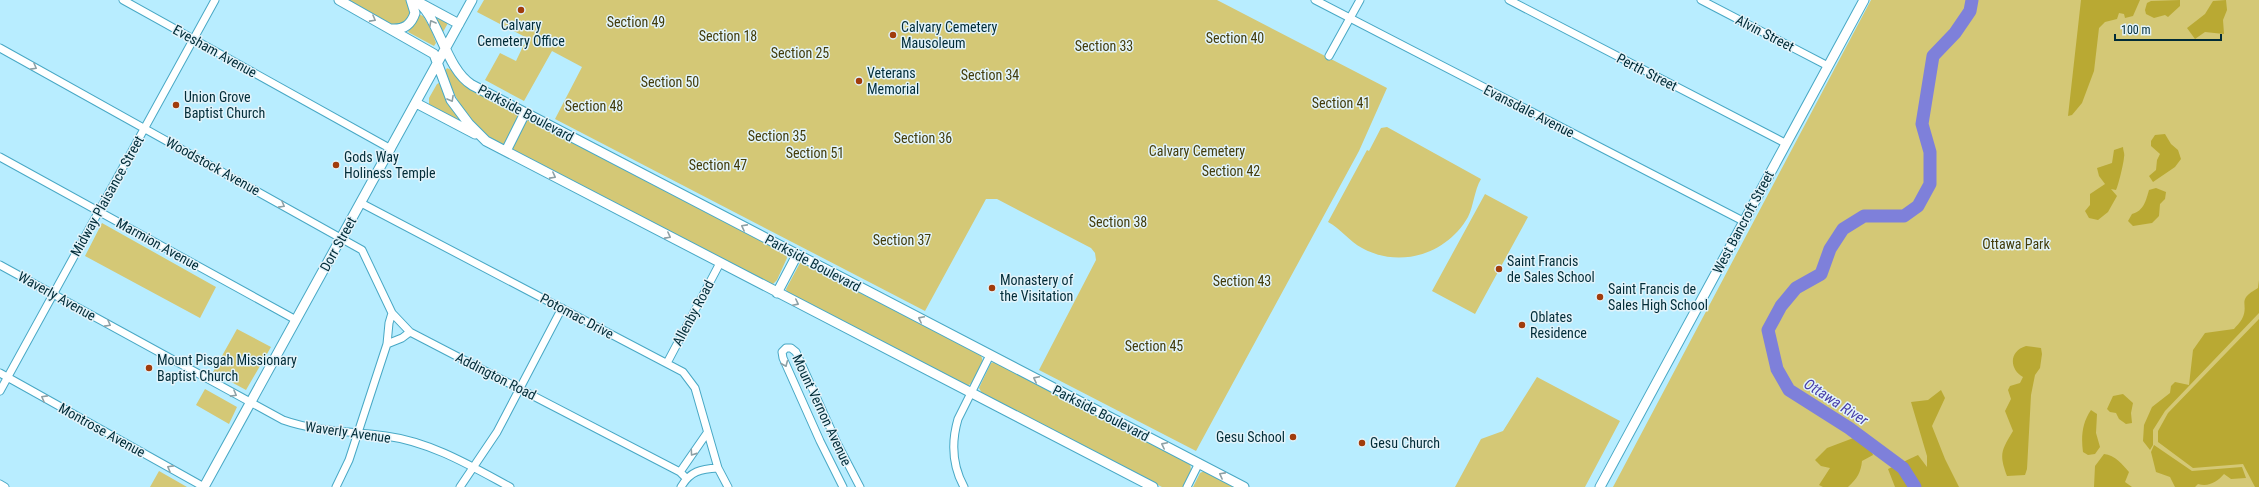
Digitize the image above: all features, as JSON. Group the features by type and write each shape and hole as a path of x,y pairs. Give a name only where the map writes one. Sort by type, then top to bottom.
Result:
{"street":[{"name":"Evesham Avenue","path":"123,0 391,149"},
{"name":"Midway Plaisance Street","path":"0,391 215,0"},
{"path":"339,0 431,51 438,63 448,93 456,108 486,141"},
{"name":"Dorr Street","path":"204,487 472,0"},
{"name":"Evansdale Avenue","path":"1315,0 1743,221"},
{"path":"1329,56 1360,0"},
{"name":"Perth Street","path":"1509,0 1786,144"},
{"name":"Alvin Street","path":"1701,0 1828,66"},
{"name":"West Bancroft Street","path":"1600,487 1864,0"},
{"path":"390,29 403,28 409,24 415,9 415,1 459,24"},
{"name":"Parkside Boulevard","path":"415,1 432,21 457,70 466,82 1244,487"},
{"name":"Woodstock Avenue","path":"0,48 341,238"},
{"path":"416,103 777,293 1153,487"},
{"path":"506,151 526,113"},
{"name":"Marmion Avenue","path":"0,156 296,320"},
{"name":"Potomac Drive","path":"361,203 686,374 694,384 718,468 728,487"},
{"name":"Addington Road","path":"341,238 362,250 392,313 410,332 680,472 686,478"},
{"path":"777,293 797,255"},
{"name":"Allenby Road","path":"667,363 720,263"},
{"name":"Waverly Avenue","path":"0,265 278,418 296,425 387,436 416,443 474,467 510,487"},
{"path":"460,487 497,432 562,308"},
{"path":"336,487 349,460 387,344 389,323 392,313"},
{"path":"387,344 402,338 410,332"},
{"name":"Mount Vernon Avenue","path":"843,487 820,441 783,358 782,352 786,348 791,348 796,352 834,436 860,487"},
{"path":"964,487 955,464 953,443 958,419 972,394 990,355"},
{"name":"Montrose Avenue","path":"0,373 204,487"},
{"path":"680,472 707,433"},
{"path":"1187,487 1199,463"},
{"path":"682,487 686,478 700,470 718,468"},
{"path":"0,484 5,487"}],"green space":[{"path":"348,0 406,0 411,7 409,19 399,25 393,25"},
{"name":"Calvary Cemetery","path":"484,0 1217,0 1387,88 1359,151 1196,451 1039,370 1096,260 1095,253 1091,248 997,199 986,199 925,311 555,119 582,67 552,51 524,101 485,80 500,53 516,61 527,38 477,12"},
{"name":"Ottawa Park","path":"1871,0 2259,0 2259,487 1613,487"},
{"path":"418,14 423,16 431,29 436,43 434,46 408,32"},
{"path":"437,17 448,23 443,32 436,19"},
{"path":"447,68 451,70 463,84 520,116 506,144 503,145 492,139 466,114 449,83 445,71"},
{"path":"439,83 459,119 458,121 429,104 429,98"},
{"path":"527,119 786,254 787,258 777,280 772,285 512,149"},
{"path":"1387,127 1481,179 1468,217 1459,230 1435,249 1407,257 1392,257 1377,254 1362,248 1328,222 1367,150 1369,151 1381,128"},
{"path":"1485,194 1528,217 1475,314 1432,291"},
{"path":"102,223 216,287 200,318 85,256"},
{"path":"800,263 981,355 983,362 972,383 967,386 787,293 786,289"},
{"path":"237,329 271,347 246,390 213,372"},
{"path":"994,362 1190,463 1191,470 1183,487 1162,487 983,395 979,388 991,363"},
{"path":"1537,377 1620,421 1585,487 1455,487 1481,439 1503,431"},
{"path":"205,389 237,407 229,424 196,405"},
{"path":"159,471 187,487 150,487"},
{"path":"1204,471 1236,487 1193,487 1200,473"}],"shaded area":[{"path":"2081,0 2140,0 2133,16 2125,18 2124,14 2119,13 2117,19 2105,22 2099,28 2094,71 2082,103 2072,115 2068,116"},
{"path":"2180,0 2180,6 2168,17 2165,15 2154,18 2146,14 2145,10 2147,3 2151,1"},
{"path":"2226,0 2227,10 2223,20 2224,34 2205,32 2195,39 2187,28 2205,14 2213,1"},
{"path":"2165,134 2171,144 2178,150 2181,159 2175,167 2153,182 2149,176 2156,170 2157,160 2160,154 2151,146 2151,141 2155,135"},
{"path":"2123,147 2124,160 2118,184 2116,190 2111,189 2117,196 2108,212 2098,220 2089,218 2085,211 2090,205 2090,194 2105,184 2099,176 2097,168 2112,163 2114,150"},
{"path":"2156,188 2166,192 2165,199 2160,204 2159,216 2152,223 2133,226 2128,221 2132,214 2136,213 2142,208 2149,190"},
{"path":"2259,280 2259,313 2165,411 2153,430 2153,445 2150,450 2143,441 2144,425 2152,407 2170,393 2171,386 2175,382 2189,385 2193,350 2205,333 2234,329 2244,314 2245,299 2251,292 2258,288"},
{"path":"2259,319 2259,487 2255,487 2243,464 2193,468 2158,442 2158,431 2168,413"},
{"path":"2026,346 2041,348 2042,354 2040,368 2035,375 2031,395 2027,469 2025,475 2007,476 2002,453 2013,431 2005,411 2011,399 2008,390 2010,386 2020,383 2023,377 2018,374 2015,369 2013,360 2016,352 2020,348"},
{"path":"1941,390 1945,398 1932,426 1945,459 1959,487 1895,487 1888,469 1918,455 1927,467 1927,456 1911,402 1928,400"},
{"path":"2123,394 2133,403 2131,413 2132,423 2126,424 2119,419 2116,413 2110,412 2107,409 2113,396"},
{"path":"2091,410 2097,414 2096,433 2100,447 2095,454 2088,455 2083,452 2082,436 2084,425"},
{"path":"1856,437 1869,443 1873,455 1862,461 1860,472 1854,481 1848,487 1823,487 1819,485 1830,468 1821,466 1815,460 1827,448"},
{"path":"2154,445 2192,471 2242,467 2246,478 2231,479 2224,474 2216,481 2206,485 2198,484 2195,487 2175,487 2170,477 2156,472 2151,452"},
{"path":"2104,454 2115,458 2129,472 2125,482 2132,487 2094,487 2095,466"}],"waterway":[{"name":"Ottawa River","path":"1915,487 1903,468 1849,428 1789,390 1777,369 1768,330 1781,306 1796,288 1821,274 1830,249 1843,229 1864,216 1904,216 1918,206 1930,184 1930,152 1922,124 1933,56 1955,33 1970,11 1972,0"}],"place":[{"name":"Calvary Cemetery Office","path":"521,10"},
{"name":"Calvary Cemetery Mausoleum","path":"893,35"},
{"name":"Veterans Memorial","path":"859,81"},
{"name":"Union Grove Baptist Church","path":"176,105"},
{"name":"Gods Way Holiness Temple","path":"336,165"},
{"name":"Saint Francis de Sales School","path":"1499,269"},
{"name":"Monastery of the Visitation","path":"992,288"},
{"name":"Saint Francis de Sales High School","path":"1600,297"},
{"name":"Oblates Residence","path":"1522,325"},
{"name":"Mount Pisgah Missionary Baptist Church","path":"149,368"},
{"name":"Gesu School","path":"1293,437"},
{"name":"Gesu Church","path":"1362,443"}],"park label":[{"name":"Section 49","path":"636,22"},
{"name":"Section 18","path":"728,36"},
{"name":"Section 40","path":"1235,38"},
{"name":"Section 33","path":"1104,46"},
{"name":"Section 25","path":"800,53"},
{"name":"Section 34","path":"990,75"},
{"name":"Section 50","path":"670,82"},
{"name":"Section 41","path":"1341,103"},
{"name":"Section 48","path":"594,106"},
{"name":"Section 35","path":"777,136"},
{"name":"Section 36","path":"923,138"},
{"name":"Section 51","path":"815,153"},
{"name":"Section 47","path":"718,165"},
{"name":"Section 42","path":"1231,171"},
{"name":"Section 38","path":"1118,222"},
{"name":"Section 37","path":"902,240"},
{"name":"Section 43","path":"1242,281"},
{"name":"Section 45","path":"1154,346"}]}
